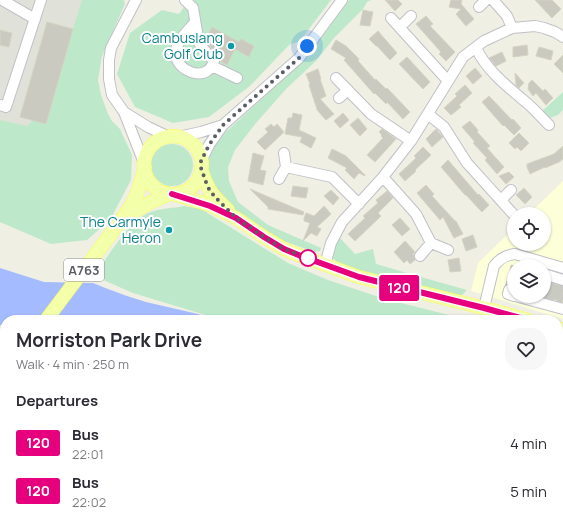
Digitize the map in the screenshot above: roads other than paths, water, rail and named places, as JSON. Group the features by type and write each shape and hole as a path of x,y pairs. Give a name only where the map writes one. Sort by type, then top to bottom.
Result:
{"main road":[{"path":"171,194 182,193 190,189 197,182 201,173 200,155 195,146 187,140 174,137 160,140 152,145 147,153 144,165 149,181 155,188 163,193 210,206 236,218 284,249 359,277 510,315"},
{"name":"A763","path":"50,315 132,204 144,165"},
{"path":"201,165 210,191 236,218"},
{"name":"A763","path":"122,219 151,202 171,194"}],"street":[{"path":"2,0 35,19"},
{"path":"136,0 112,48 109,60 109,79 112,95 124,112 144,165"},
{"path":"185,0 193,8 199,44 214,61 212,66 207,71 199,74 190,72 178,63 175,52 180,41 195,22"},
{"path":"201,165 209,145 223,125 299,58 342,0"},
{"path":"492,0 507,16 512,28"},
{"path":"0,105 6,107 35,19 39,1"},
{"path":"400,27 411,16"},
{"path":"391,18 448,81"},
{"path":"325,265 331,243 342,222 384,177 411,141 463,57 484,41 512,28 524,26 540,27 555,32 563,37"},
{"path":"476,48 480,57 491,70 550,125"},
{"path":"212,66 237,78"},
{"path":"336,78 371,114 411,141"},
{"path":"339,98 348,90"},
{"path":"124,112 148,127 174,137 201,132 223,125"},
{"path":"428,114 444,126 467,163 507,207"},
{"path":"279,180 286,167 284,153"},
{"path":"286,167 332,177 359,204"},
{"path":"384,177 416,214 431,243 448,250"},
{"path":"501,200 512,190"},
{"path":"420,256 431,243"},
{"path":"484,308 494,266 498,261 509,254 515,254 527,259"},
{"path":"551,266 563,268"},
{"path":"551,276 563,280"},
{"path":"544,303 563,309"}],"water":[{"path":"0,268 44,282 93,283 146,302 201,315 0,315"}],"tunnel":[{"path":"551,287 563,290"},
{"path":"551,296 563,299"}],"place":[{"name":"Cambuslang Golf Club","path":"231,46"},
{"name":"The Carmyle Heron","path":"169,230"}]}
